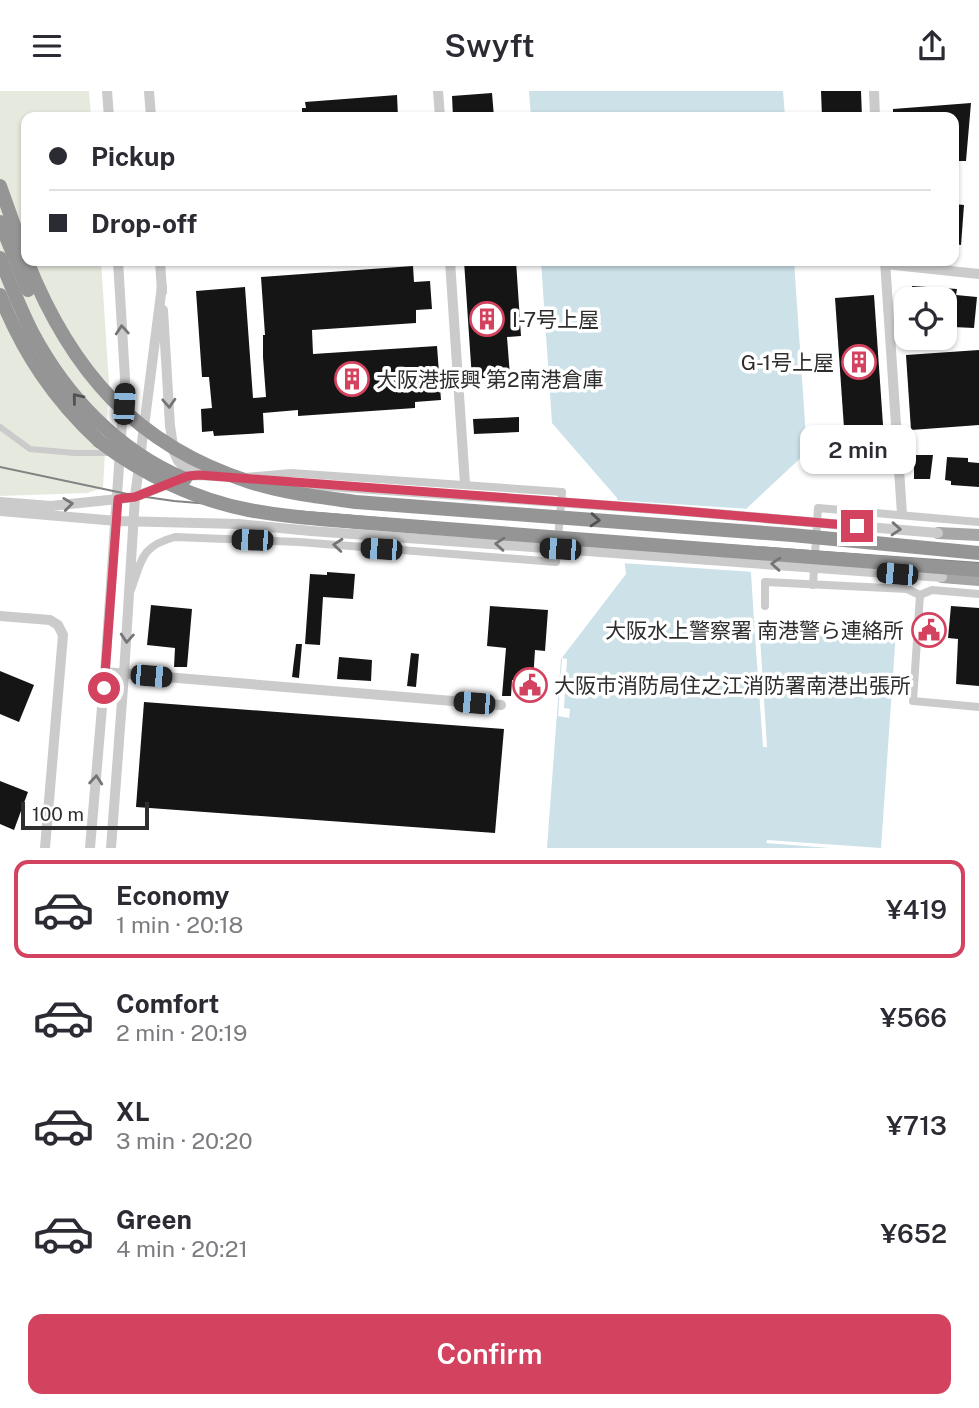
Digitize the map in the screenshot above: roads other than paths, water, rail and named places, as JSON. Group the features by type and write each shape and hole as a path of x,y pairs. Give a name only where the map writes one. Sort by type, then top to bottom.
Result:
{"highway":[{"path":"0,186 21,244"},
{"path":"0,222 32,299 54,338 88,385 109,408 133,429 181,460 249,487 290,496 356,502 792,535 979,553"},
{"path":"0,258 26,318 51,363 87,409 128,447 176,476 229,496 280,509 356,522"},
{"path":"29,266 55,324 80,362 126,413 154,436 196,460 252,483 289,492 356,502"},
{"path":"0,295 21,341 52,390 85,428 125,460 179,487 237,507 266,513 356,522 979,570"},
{"path":"953,551 979,548"}],"main road":[{"path":"938,533 979,535"},
{"path":"942,577 979,580"}],"street":[{"path":"107,91 109,112"},
{"path":"149,91 151,112"},
{"path":"438,91 440,112"},
{"path":"873,91 875,112"},
{"path":"90,848 106,672 125,379 118,266"},
{"path":"160,266 171,442 178,461 199,475"},
{"path":"450,266 465,484"},
{"path":"885,266 902,514"},
{"path":"911,266 979,274"},
{"path":"111,848 135,497 162,286"},
{"path":"0,427 30,449 109,453"},
{"path":"130,593 143,557 150,547 159,541 175,537 299,542 555,562 562,492 291,473 231,478"},
{"path":"0,502 51,506 135,497 188,476 199,475 938,533"},
{"path":"813,585 818,508 979,522"},
{"path":"0,511 117,521 239,524 942,577"},
{"path":"765,606 765,582 907,589 920,596"},
{"path":"920,596 932,590 979,594"},
{"path":"920,596 913,701 979,707"},
{"path":"0,616 50,620 58,625 62,635 45,848"},
{"path":"106,672 501,705"}],"water":[{"path":"529,91 783,91 785,112 531,112"},
{"path":"541,266 794,266 807,452 747,508 754,621 896,631 881,848 547,848 561,659 626,574 617,498 552,423"}],"tram line":[{"path":"0,467 132,495 174,501 571,534 979,563"}],"place":[{"name":"I-7号上屋","path":"487,319"},
{"name":"G-1号上屋","path":"859,362"},
{"name":"大阪港振興 第2南港倉庫","path":"352,379"},
{"name":"大阪水上警察署 南港警ら連絡所","path":"929,630"},
{"name":"大阪市消防局住之江消防署南港出張所","path":"530,685"}]}
